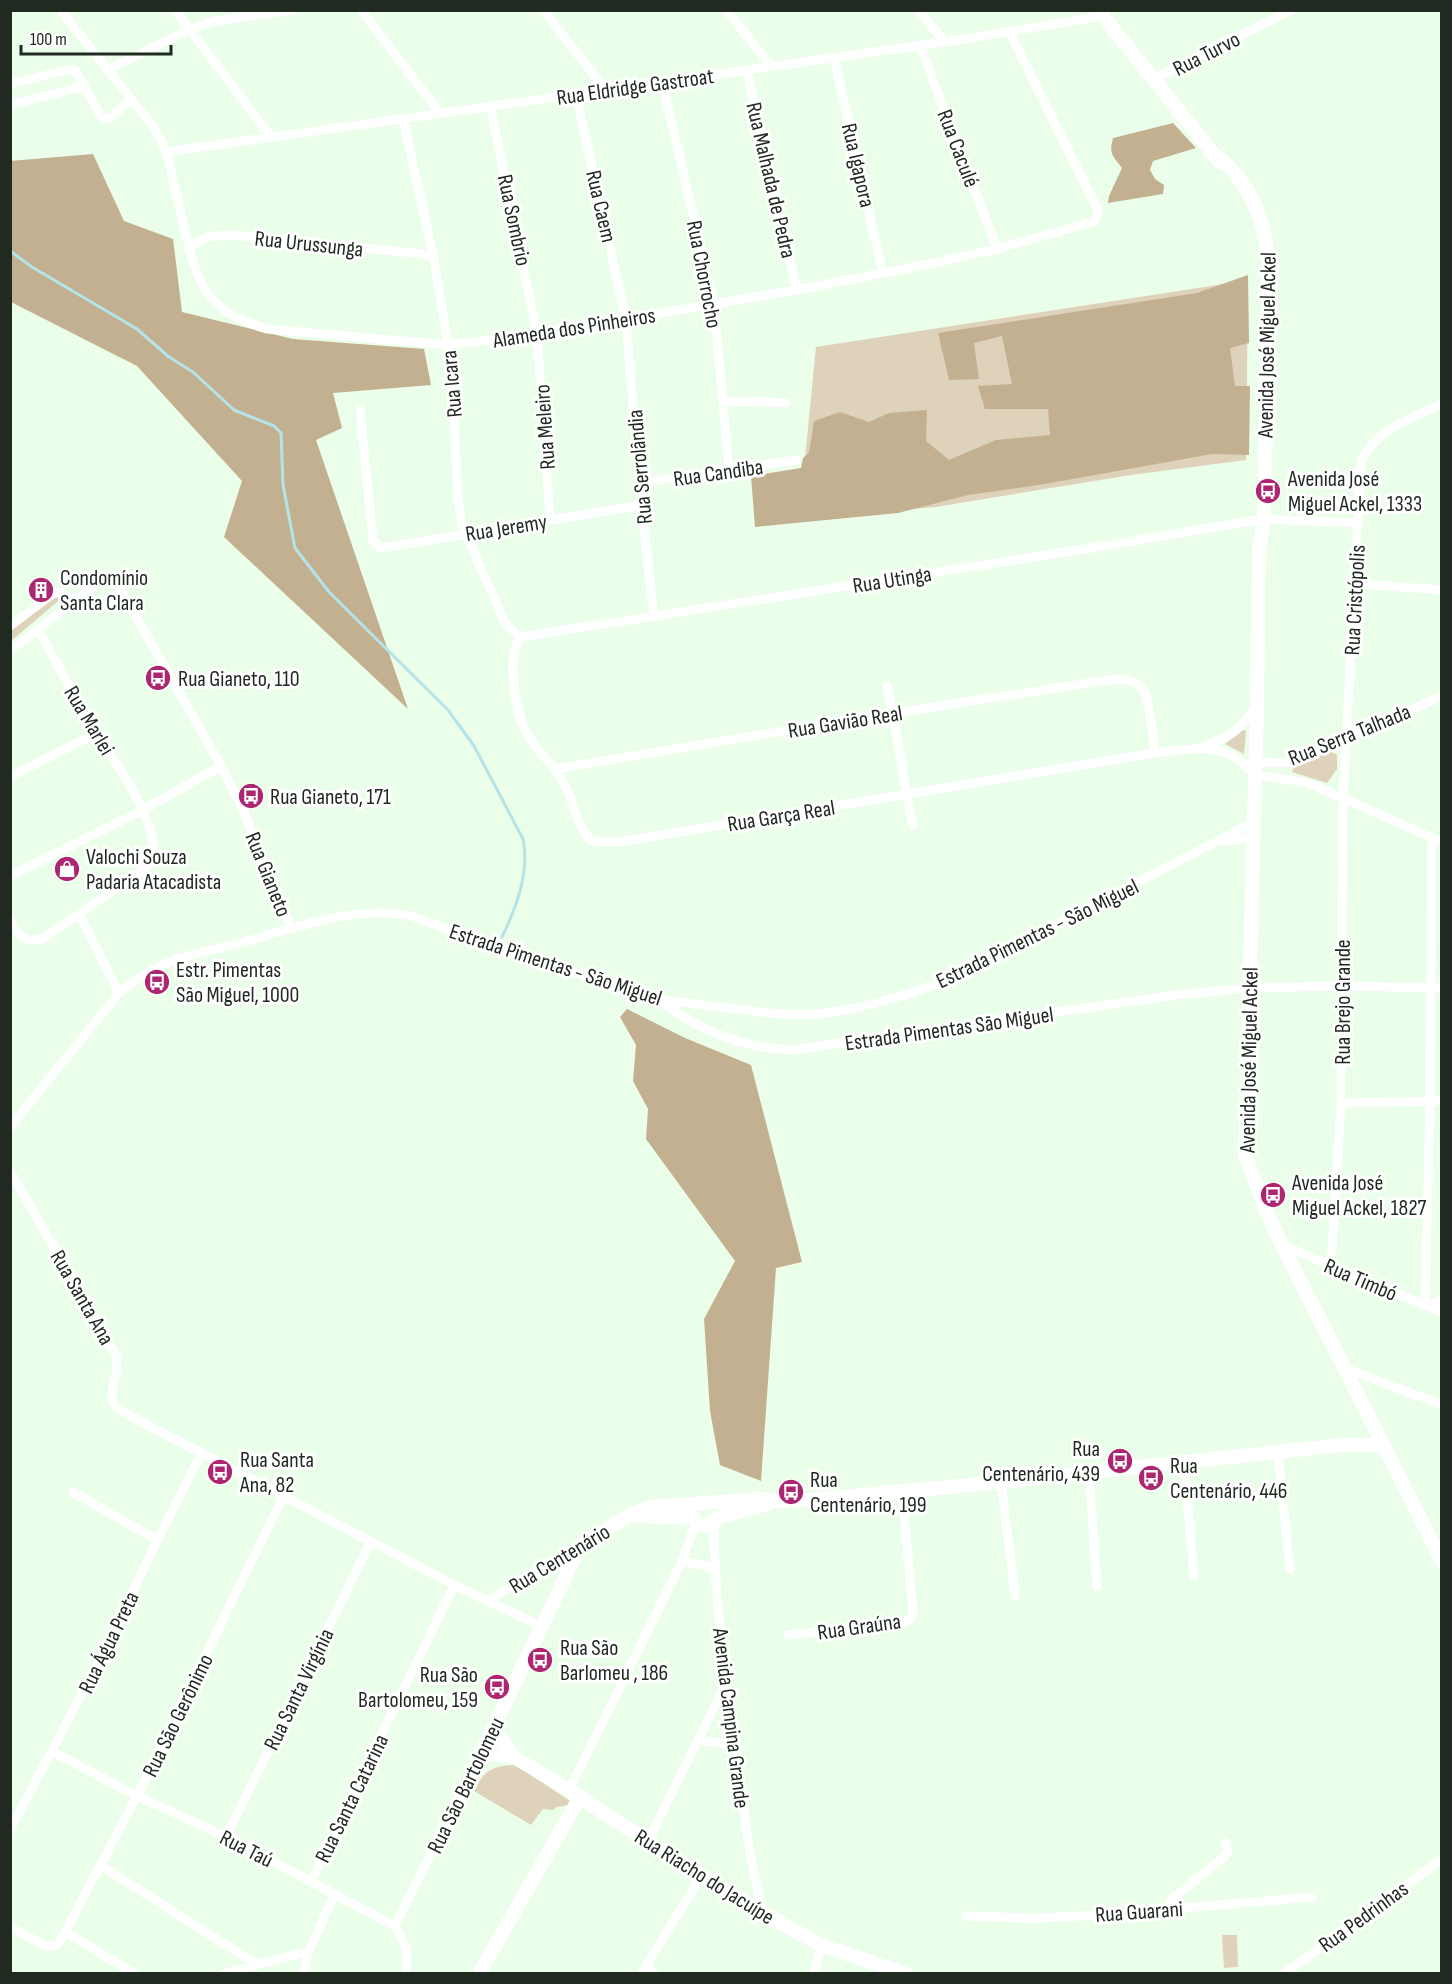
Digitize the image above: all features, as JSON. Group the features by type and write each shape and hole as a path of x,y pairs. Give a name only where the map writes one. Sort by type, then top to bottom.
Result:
{"street":[{"name":"Alameda dos Pinheiros","path":"60,10 157,132 167,152 194,267 207,294 232,316 247,323 286,331 448,345 537,334 797,290 997,249 1092,222 1096,219 1098,210 1010,33"},
{"path":"175,10 271,137"},
{"path":"107,69 191,29 221,20 293,10"},
{"path":"361,10 440,113"},
{"path":"543,10 605,89"},
{"path":"726,10 771,66"},
{"path":"918,10 945,42"},
{"name":"Rua Turvo","path":"1154,79 1291,10"},
{"name":"Rua Eldridge Gastroat","path":"167,152 1010,33 1105,12"},
{"name":"Avenida José Miguel Ackel","path":"1105,12 1154,79 1217,156 1239,190 1248,209 1255,226 1259,247 1261,520 1245,1155 1282,1245 1442,1561"},
{"name":"Rua Caculé","path":"920,46 997,249"},
{"name":"Rua Igapora","path":"834,58 883,273"},
{"path":"10,84 75,69 100,115 105,118 109,119 131,99"},
{"name":"Rua Malhada de Pedra","path":"747,71 797,290"},
{"name":"Rua Chorrocho","path":"662,82 714,304 729,470"},
{"path":"10,105 85,86"},
{"name":"Rua Caem","path":"576,94 626,319"},
{"name":"Rua Sombrio","path":"490,105 537,334"},
{"name":"Rua Icara","path":"403,118 433,255 448,345 458,501 464,533 505,623 520,637"},
{"name":"Rua Urussunga","path":"189,249 209,236 232,235 433,255"},
{"name":"Rua Serrolândia","path":"626,319 641,505 654,615"},
{"name":"Rua Meleiro","path":"537,334 550,519"},
{"path":"723,401 786,403"},
{"name":"Rua Cristópolis","path":"1348,738 1361,461 1378,437 1442,404"},
{"name":"Rua Jeremy","path":"360,410 374,541 381,548 641,505"},
{"name":"Rua Candiba","path":"639,483 796,460"},
{"name":"Rua Utinga","path":"520,637 1261,520 1358,523"},
{"name":"Rua Gianeto","path":"74,600 100,581 108,579 117,583 221,765 241,806 292,929"},
{"path":"1354,584 1442,590"},
{"path":"10,626 54,593 63,593 74,600 10,651"},
{"name":"Rua Marlei","path":"10,920 19,934 29,941 44,938 146,868 153,856 154,844 143,810 38,629"},
{"name":"Rua Garça Real","path":"520,637 512,657 519,714 528,736 566,786 584,835 592,841 603,843 1155,753 1196,749"},
{"name":"Rua Gavião Real","path":"556,770 893,713 1116,679 1135,683 1142,688 1146,698 1155,753"},
{"path":"887,686 913,825"},
{"name":"Rua Serra Talhada","path":"1255,769 1289,762 1442,696"},
{"path":"1196,749 1227,738 1240,727 1257,706"},
{"path":"10,764 13,775 97,733"},
{"name":"Rua Brejo Grande","path":"1331,1266 1341,1103 1343,799 1348,738"},
{"path":"1196,749 1217,750 1255,769"},
{"path":"1288,778 1289,762"},
{"path":"10,876 143,810 221,765"},
{"name":"Rua Serra Talhada","path":"1255,769 1313,784 1437,840"},
{"name":"Estrada Pimentas - São Miguel","path":"292,929 352,915 398,913 662,1000 768,1013 808,1014 853,1009 934,985 1254,822"},
{"path":"1217,842 1253,837"},
{"path":"1437,840 1431,988 1425,1306 1442,1300"},
{"path":"79,914 119,993"},
{"path":"10,1127 119,993 149,972 169,962 292,929"},
{"name":"Estrada Pimentas São Miguel","path":"662,1000 678,1014 721,1035 766,1049 792,1050 1177,995 1249,988 1342,986 1442,988"},
{"path":"1341,1103 1442,1101"},
{"name":"Rua Santa Ana","path":"10,1171 117,1355 118,1366 112,1398 114,1406 454,1585 543,1627"},
{"name":"Rua Timbó","path":"1282,1245 1442,1312"},
{"path":"1344,1368 1442,1405"},
{"name":"Rua Centenário","path":"1342,1445 1373,1426"},
{"name":"Rua Centenário","path":"488,1600 580,1547 629,1515 651,1507 760,1499 810,1500 1342,1445 1382,1445"},
{"name":"Rua Água Preta","path":"10,1830 116,1629 157,1540 202,1452"},
{"path":"1278,1453 1290,1569"},
{"path":"1184,1463 1194,1576"},
{"path":"1089,1472 1097,1586"},
{"path":"1001,1482 1015,1596"},
{"name":"Rua Graúna","path":"788,1635 906,1622 911,1618 913,1611 902,1491"},
{"path":"73,1492 157,1540"},
{"name":"Rua São Gerônimo","path":"65,1932 137,1796 284,1495"},
{"name":"Rua Centenário","path":"629,1515 695,1520 705,1526 715,1520 775,1501"},
{"path":"480,1974 575,1793 682,1561 695,1520 694,1509 705,1502 716,1509 715,1520"},
{"name":"Avenida Campina Grande","path":"715,1520 714,1568 726,1683 751,1856 763,1913"},
{"name":"Rua Santa Virgínia","path":"226,1837 371,1541"},
{"name":"Rua São Bartolomeu","path":"395,1926 494,1728 580,1547"},
{"path":"682,1561 714,1568"},
{"name":"Rua Santa Catarina","path":"311,1881 454,1585"},
{"path":"648,1842 726,1683"},
{"name":"Rua Riacho do Jacuípe","path":"494,1728 514,1757"},
{"path":"699,1740 735,1744"},
{"name":"Rua Taú","path":"53,1752 137,1796 226,1837 395,1926"},
{"name":"Rua Riacho do Jacuípe","path":"481,1752 514,1757 575,1793 648,1842 763,1913 821,1945 906,1974"},
{"path":"1168,1910 1168,1905 1174,1897 1223,1858 1228,1852 1226,1842"},
{"name":"Rua Pedrinhas","path":"1284,1974 1442,1859"},
{"path":"100,1865 256,1964"},
{"path":"656,1974 643,1970 702,1875"},
{"path":"303,1974 309,1951 334,1895"},
{"name":"Rua Guarani","path":"966,1916 1036,1918 1168,1910 1313,1897"},
{"path":"395,1926 404,1940 408,1956 405,1974"},
{"path":"10,1927 46,1946 57,1945 65,1932 135,1974"},
{"path":"814,1974 821,1945"},
{"path":"223,1974 309,1951"},
{"path":"1297,1964 1303,1974"}],"shaded area":[{"path":"1173,123 1196,148 1153,161 1150,170 1155,179 1164,185 1163,194 1108,203 1122,168 1112,154 1113,138"},
{"path":"93,154 124,221 173,239 182,312 293,339 424,349 431,385 333,393 342,428 316,440 408,709 224,537 242,481 137,366 11,302 10,161"},
{"path":"1248,275 1249,343 1230,348 1235,386 1250,386 1249,455 1212,454 1039,485 968,495 898,513 755,527 751,476 801,468 803,458 809,453 814,421 840,412 869,422 889,413 927,410 926,441 949,460 996,440 1050,435 1048,409 985,409 978,386 1012,384 1002,336 974,343 979,379 949,380 938,333 1197,293"},
{"path":"1237,282 1248,283 1246,460 1131,475 936,507 799,519 816,347"},
{"path":"52,596 63,597 11,641 11,631"},
{"path":"1243,730 1246,731 1244,754 1225,744"},
{"path":"1327,752 1337,755 1337,769 1327,783 1292,772 1294,766"},
{"path":"627,1009 685,1038 751,1065 802,1262 776,1268 761,1481 720,1465 710,1411 704,1319 735,1261 646,1139 648,1109 633,1081 636,1045 620,1017"},
{"path":"516,1765 570,1801 568,1805 553,1810 543,1809 531,1825 474,1791 481,1778 490,1770"},
{"path":"1222,1935 1237,1935 1238,1967 1224,1968"}],"waterway":[{"path":"10,251 32,267 137,329 169,357 193,372 234,410 274,426 281,433 283,485 295,548 329,592 448,710 474,746 523,839 525,851 523,877 517,902 502,937"}],"place":[{"name":"Avenida José Miguel Ackel, 1333","path":"1268,491"},
{"name":"Condomínio Santa Clara","path":"41,590"},
{"name":"Rua Gianeto, 110","path":"158,678"},
{"name":"Rua Gianeto, 171","path":"251,796"},
{"name":"Valochi Souza Padaria Atacadista","path":"67,869"},
{"name":"Estr. Pimentas São Miguel, 1000","path":"157,982"},
{"name":"Avenida José Miguel Ackel, 1827","path":"1273,1195"},
{"name":"Rua Centenário, 439","path":"1120,1461"},
{"name":"Rua Santa Ana, 82","path":"220,1472"},
{"name":"Rua Centenário, 446","path":"1151,1478"},
{"name":"Rua Centenário, 199","path":"791,1492"},
{"name":"Rua São Barlomeu , 186","path":"540,1660"},
{"name":"Rua São Bartolomeu, 159","path":"497,1687"}]}
